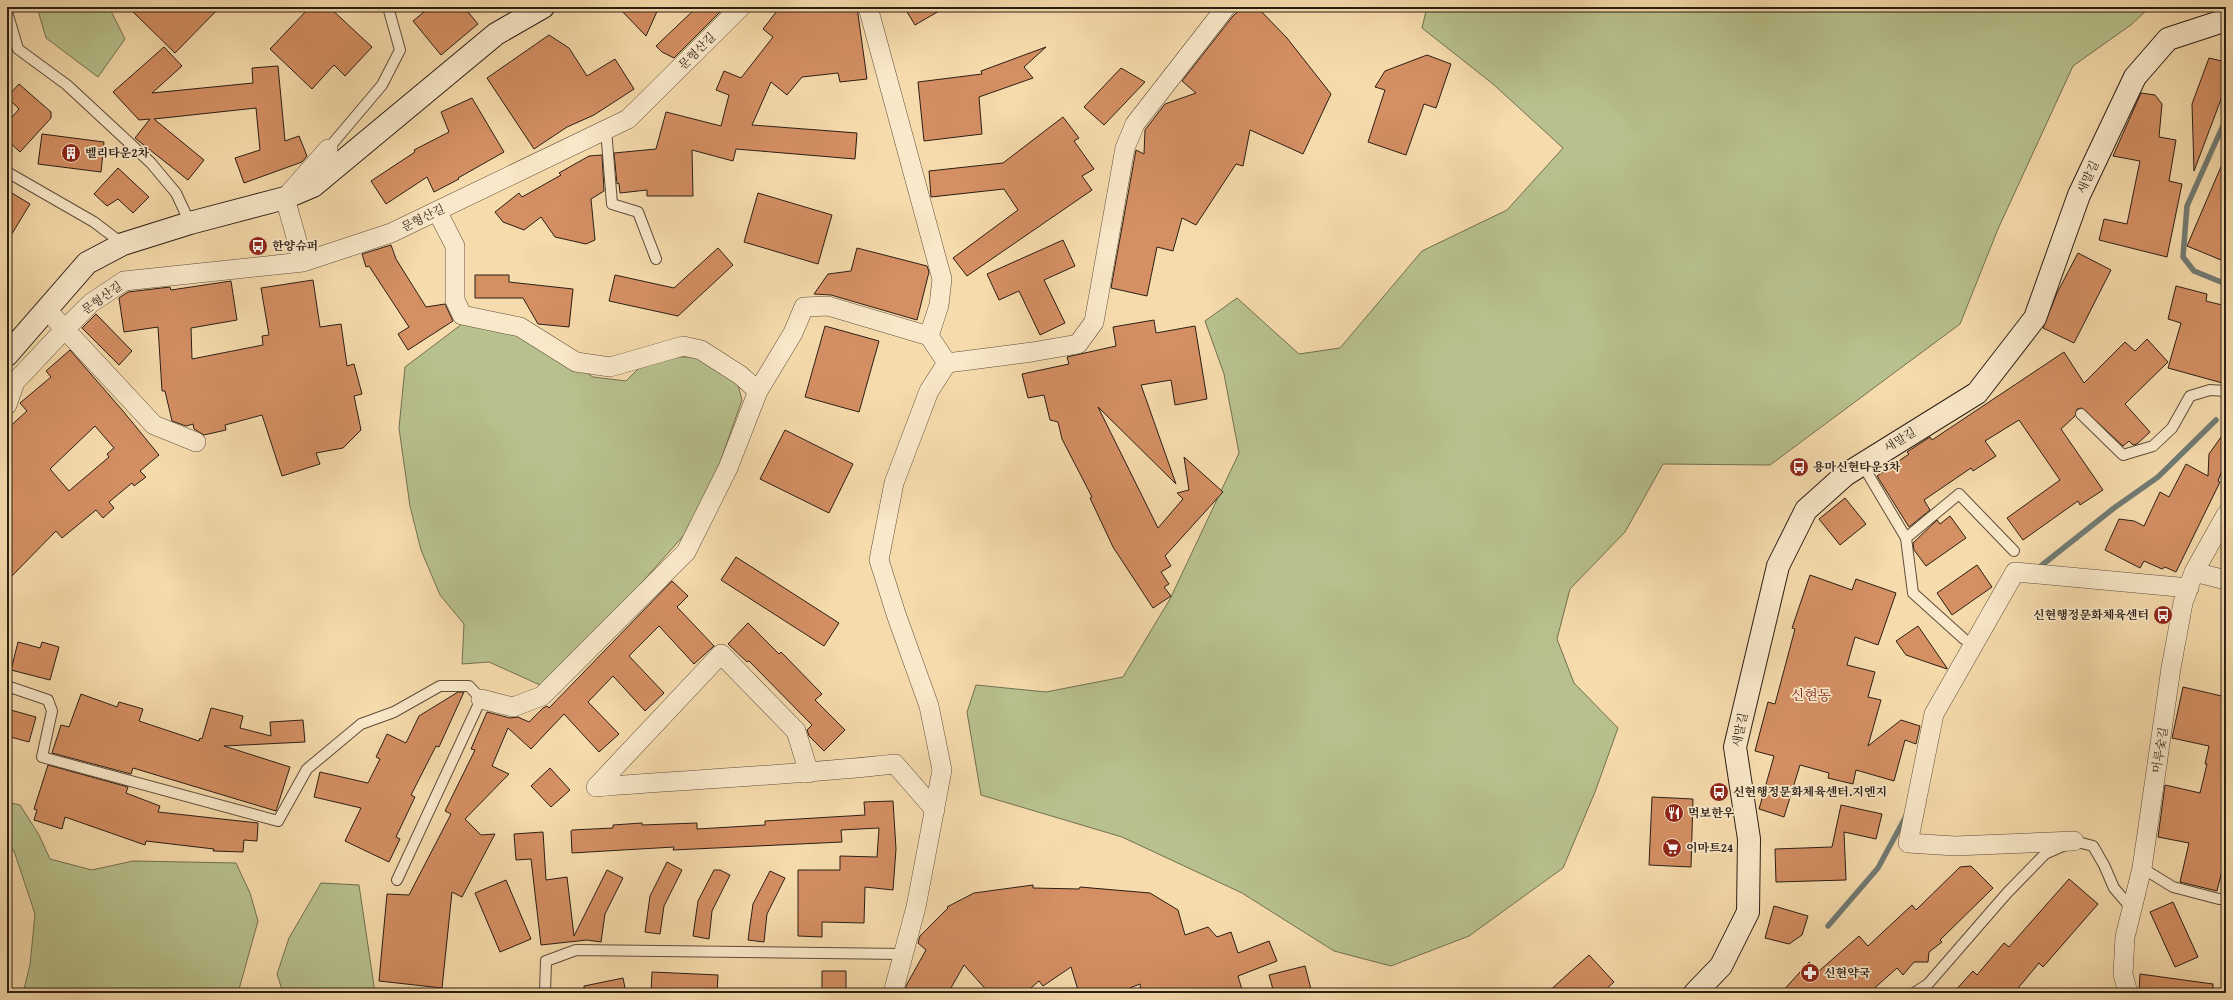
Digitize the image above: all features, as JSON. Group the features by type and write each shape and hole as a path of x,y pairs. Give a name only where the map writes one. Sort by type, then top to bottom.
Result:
{"street":[{"path":"7,355 87,264 123,244 190,223 285,198 313,186 496,34 543,7"},
{"name":"문형산길","path":"7,405 15,382 64,330 91,303 124,281 303,262 391,233 606,128 628,119 741,7"},
{"path":"868,7 942,279 939,305 929,336"},
{"path":"893,993 916,908 942,770 929,706 896,614 879,560 894,483 929,390 947,363 1032,352 1078,344 1094,322 1125,148 1135,124 1226,7"},
{"name":"새말길","path":"1695,993 1721,966 1748,912 1749,839 1735,747 1778,566 1806,510 1845,475 1977,392 2036,318 2079,195 2135,77 2168,39 2226,20"},
{"path":"285,198 328,149"},
{"path":"285,198 303,262"},
{"path":"437,211 455,246 455,300 462,315 520,327 576,362 610,367 683,346 701,350 740,375 758,391"},
{"path":"481,699 513,707 542,696 686,552 728,468 758,391 793,333 804,307 828,306 929,336 947,363"},
{"path":"47,310 154,425 196,442"},
{"name":"머루숯길","path":"2128,993 2123,974 2125,937 2142,868 2171,668 2183,603 2192,580 2226,515"},
{"path":"2074,841 1954,846 1908,843 1934,714 2015,572 2192,580 2226,580"},
{"path":"809,773 796,731 721,654 596,787 731,776 809,773 895,764 935,810"}],"lane":[{"path":"328,149 382,85 400,50 388,7"},
{"path":"7,12 18,49 67,84 151,163 176,193 190,223"},
{"path":"606,128 612,204 638,212 656,260"},
{"path":"7,172 94,222 123,244"},
{"path":"2081,414 2123,455 2153,446 2172,428 2190,396 2210,390 2226,391"},
{"path":"1862,464 1906,538 1913,593 1964,639"},
{"path":"1906,538 1958,494 2014,551"},
{"path":"7,686 48,700 52,711 42,756 278,821 307,769 361,724 394,712 440,686 469,686 481,699 397,880"},
{"path":"1914,993 1928,984 2007,894 2045,854 2074,841 2093,846 2104,865 2114,888 2132,909"},
{"path":"2142,868 2173,887 2218,899 2226,899"},
{"path":"545,993 546,961 576,950 903,954"}],"green space":[{"path":"37,7 109,7 125,39 98,77 46,38"},
{"path":"1427,7 2150,7 2132,24 2073,66 1998,229 1960,324 1770,465 1663,464 1625,532 1570,589 1557,639 1574,683 1618,728 1595,792 1563,868 1469,936 1391,966 1334,951 1242,893 1122,837 981,795 967,712 976,685 1046,692 1123,677 1170,599 1239,453 1224,374 1205,321 1237,298 1299,354 1340,348 1422,251 1507,210 1563,148 1493,84 1422,28"},
{"path":"470,318 511,332 560,356 593,377 626,381 651,356 717,358 735,374 742,400 701,516 613,615 540,685 489,662 462,664 464,624 440,595 421,550 410,506 399,428 405,367"},
{"path":"7,802 20,805 39,835 50,859 92,870 133,861 236,863 250,893 258,921 238,993 23,993 30,965 35,914 14,851 7,846"},
{"path":"321,883 359,885 375,993 283,993 277,974 289,938"}],"building":[{"path":"128,7 220,7 175,53"},
{"path":"310,7 329,7 372,47 345,76 334,65 312,89 270,49"},
{"path":"430,7 464,7 478,24 441,55 413,21"},
{"path":"618,7 659,7 646,36"},
{"path":"697,7 725,7 674,58 662,52 656,46"},
{"path":"780,7 857,7 867,79 840,82 838,73 802,77 787,95 771,82 752,125 857,133 855,159 736,149 733,161 692,150 693,196 647,196 647,190 620,193 619,183 617,184 614,153 656,149 666,112 721,126 729,95 716,90 724,71 741,78 773,37 763,29"},
{"path":"904,7 946,7 915,25"},
{"path":"1243,7 1257,7 1287,38 1331,94 1303,154 1250,130 1243,166 1236,164 1196,225 1182,218 1173,251 1157,247 1147,296 1111,288 1136,150 1144,154 1145,130 1165,104 1196,93 1182,81 1233,16"},
{"path":"549,35 569,48 587,76 615,59 634,89 594,115 567,127 534,149 487,78"},
{"path":"164,47 182,66 152,93 253,83 252,68 278,66 285,141 299,136 307,156 302,162 244,183 235,158 260,150 256,108 154,119 204,160 188,180 135,138 150,119 139,120 113,92"},
{"path":"1046,47 1024,67 1033,78 979,97 982,134 924,141 918,82 982,74 981,71"},
{"path":"1427,55 1451,64 1436,108 1424,104 1406,155 1368,142 1385,90 1375,87 1385,71"},
{"path":"2209,58 2226,62 2226,86 2194,171 2192,104"},
{"path":"1121,68 1145,82 1104,125 1084,107"},
{"path":"19,84 51,112 51,118 20,152 7,140 7,123 19,109 7,97"},
{"path":"2141,93 2155,95 2162,104 2159,137 2176,140 2169,181 2182,184 2167,257 2099,240 2104,219 2127,224 2140,161 2113,156"},
{"path":"472,98 504,152 434,192 427,177 386,204 371,181 415,152 414,150 449,132 441,112"},
{"path":"1063,117 1079,138 1074,141 1094,169 1082,176 1092,190 967,276 953,258 1018,210 1004,189 931,197 929,171 1003,163"},
{"name":"벨리타운2차","path":"42,134 104,142 101,172 38,164"},
{"path":"602,155 604,191 591,199 595,240 586,244 555,237 541,217 524,230 503,222 495,212 519,193 522,197 561,175 559,173 589,156"},
{"path":"2226,155 2226,262 2187,246"},
{"path":"118,168 149,197 133,213 118,199 107,206 94,194"},
{"path":"7,190 30,204 7,242"},
{"path":"758,193 832,215 818,264 744,242"},
{"path":"1063,240 1075,266 1044,280 1065,323 1040,335 1019,291 999,300 987,274"},
{"path":"391,245 396,259 426,307 445,304 453,321 408,350 398,334 409,327 369,266 366,267 362,254"},
{"path":"718,248 733,265 678,316 609,301 615,275 674,288"},
{"path":"857,248 927,266 929,272 917,320 831,295 814,294 828,274 851,271"},
{"path":"2078,253 2111,270 2074,343 2043,328 2057,293"},
{"path":"475,275 509,275 509,282 573,289 569,327 538,324 523,298 475,298"},
{"path":"313,280 320,327 341,324 347,366 354,364 362,394 354,396 361,430 343,448 316,453 320,464 282,476 262,415 225,425 226,430 204,435 194,429 193,424 186,426 172,421 165,391 162,391 158,327 124,332 119,298 128,292 170,287 171,290 231,281 237,320 191,328 192,359 263,345 262,336 269,335 261,288"},
{"path":"2176,286 2207,294 2206,301 2226,306 2226,384 2168,368 2181,323 2168,319"},
{"path":"96,314 132,351 119,365 82,328"},
{"path":"1154,320 1156,333 1195,326 1207,399 1175,405 1171,380 1141,385 1176,484 1098,407 1158,528 1183,499 1177,493 1189,490 1184,457 1223,492 1165,556 1171,566 1161,572 1169,584 1164,587 1171,596 1153,608 1113,547 1090,498 1092,497 1062,439 1058,422 1050,420 1044,395 1028,398 1022,374 1069,364 1067,357 1116,346 1113,327"},
{"path":"825,326 879,341 859,412 805,397"},
{"path":"2147,339 2168,362 2125,404 2150,432 2137,444 2133,445 2129,441 2123,446 2082,408 2077,409 2075,416 2061,429 2103,490 2080,505 2078,501 2023,540 2007,518 2060,480 2019,420 1985,441 1996,456 1973,471 1971,468 1924,500 1930,510 1909,527 1877,476 1909,454 1907,452 1930,437 1932,440 2064,352 2084,383 2125,342 2135,351"},
{"path":"70,350 159,455 140,471 146,477 134,486 132,483 109,502 114,508 103,518 96,510 62,538 56,531 7,581 7,429 27,411 20,403 51,377 46,371","holes":["95,426 114,448 107,454 109,457 69,491 50,469"]},
{"path":"785,430 853,464 829,513 760,479"},
{"path":"2226,430 2226,460 2218,481 2220,482 2176,572 2165,567 2162,569 2144,561 2140,568 2105,550 2119,519 2134,521 2144,526 2160,492 2169,497 2186,464 2208,476 2209,454"},
{"path":"1845,498 1866,524 1840,545 1819,519"},
{"path":"1950,516 1966,538 1926,566 1914,550 1913,543 1937,520 1940,524"},
{"path":"736,557 839,623 824,646 721,580"},
{"path":"1977,565 1992,587 1952,615 1937,593"},
{"path":"1810,575 1852,590 1856,579 1896,593 1878,645 1855,637 1847,665 1875,672 1868,697 1881,700 1868,746 1901,720 1920,726 1916,744 1905,740 1894,781 1856,770 1853,784 1828,778 1829,773 1800,765 1784,817 1759,809 1774,756 1755,751 1768,702 1775,704 1795,629 1792,628"},
{"path":"672,581 688,596 677,607 714,646 694,664 659,626 629,656 664,693 645,711 613,676 588,702 619,734 599,752 564,714 531,749 508,728 492,766 509,774 465,819 481,835 495,834 462,897 452,892 442,988 379,981 387,894 409,895 451,814 445,811 475,750 471,749 487,712 510,718 518,717 529,722 543,708 547,706 549,708"},
{"path":"748,623 779,654 781,652 822,694 815,700 845,730 824,751 809,736 807,730 812,725 749,661 747,662 728,644"},
{"path":"1918,626 1947,669 1906,655 1896,641"},
{"path":"18,642 40,648 42,642 59,647 50,680 11,670"},
{"path":"2183,687 2226,697 2226,854 2217,891 2180,882 2189,843 2158,837 2165,785 2200,793 2207,764 2205,764 2209,746 2172,738"},
{"path":"458,692 464,692 439,747 436,746 411,795 415,797 396,837 400,839 389,862 345,841 361,808 314,797 320,772 368,783 380,759 376,757 387,734 406,743 419,716"},
{"path":"81,694 117,707 119,702 143,709 139,721 199,741 200,738 202,739 211,708 243,716 240,728 271,736 270,722 303,720 305,742 224,746 290,767 276,811 133,768 131,774 52,753 61,725 69,727"},
{"path":"7,709 36,717 29,742 7,736"},
{"path":"48,765 128,787 126,793 160,806 158,812 258,823 257,841 244,840 243,852 213,851 214,849 146,841 145,845 65,817 62,829 34,820 37,810 34,809"},
{"path":"550,768 570,790 551,807 531,786"},
{"path":"1652,797 1693,799 1691,867 1649,865"},
{"path":"893,801 896,849 893,890 865,887 864,923 822,922 822,937 798,936 798,870 840,870 840,856 877,857 879,828 841,830 842,842 673,850 674,847 572,853 572,830 613,828 613,825 642,823 642,825 697,823 697,829 765,825 765,821 865,815 864,802"},
{"path":"1841,805 1882,814 1876,839 1844,832 1846,880 1776,882 1775,849 1832,847"},
{"path":"543,832 546,880 567,877 574,936 607,870 623,878 605,914 601,942 587,940 541,945 531,859 516,860 514,834"},
{"path":"667,862 682,870 664,906 660,934 645,932 650,896"},
{"path":"1971,866 1993,888 1940,940 1942,942 1929,952 1928,962 1914,962 1903,975 1897,968 1869,993 1781,993 1809,962 1819,971 1859,936 1868,946 1912,905 1916,910 1960,867"},
{"path":"714,870 720,870 730,875 712,911 709,939 693,936 698,901"},
{"path":"770,871 785,878 767,914 764,942 748,940 753,904"},
{"path":"2069,879 2098,904 2043,967 2039,963 2014,993 1953,993 1973,971 1977,975 2004,943 2009,947"},
{"path":"506,880 531,939 500,952 475,893"},
{"path":"1033,885 1033,888 1079,889 1080,887 1150,893 1178,910 1185,935 1208,927 1217,937 1231,932 1238,953 1269,941 1277,961 1238,976 1243,993 1141,993 1140,984 1117,993 1079,993 1071,967 1043,986 1039,981 1025,993 989,993 964,965 948,993 904,993 907,984 926,950 918,943 920,936 948,908 947,907 974,893"},
{"path":"2173,902 2198,957 2175,967 2150,912"},
{"path":"1774,906 1808,916 1802,935 1789,944 1765,938"},
{"path":"1589,955 1614,982 1602,993 1547,993"},
{"path":"1305,966 1312,993 1274,993 1269,975"},
{"path":"822,971 846,971 846,993 822,993"},
{"path":"652,972 718,975 717,993 651,993"},
{"path":"2140,974 2213,984 2213,993 2139,993"},
{"path":"623,978 626,993 584,993 584,986"}],"waterway":[{"path":"2225,121 2187,206 2183,257 2194,271 2226,284"},
{"path":"2037,569 2114,508 2158,477 2216,420"},
{"path":"1828,926 1878,868 1906,816"}],"place":[{"name":"벨리타운2차","path":"71,153"},
{"name":"한양슈퍼","path":"258,246"},
{"name":"용마신현타운3차","path":"1799,467"},
{"name":"신현행정문화체육센터","path":"2163,615"},
{"name":"신현행정문화체육센터.지엔지","path":"1719,792"},
{"name":"먹보한우","path":"1674,813"},
{"name":"이마트24","path":"1672,848"},
{"name":"신현약국","path":"1810,973"}],"district":[{"name":"신현동","path":"1811,695"}]}
